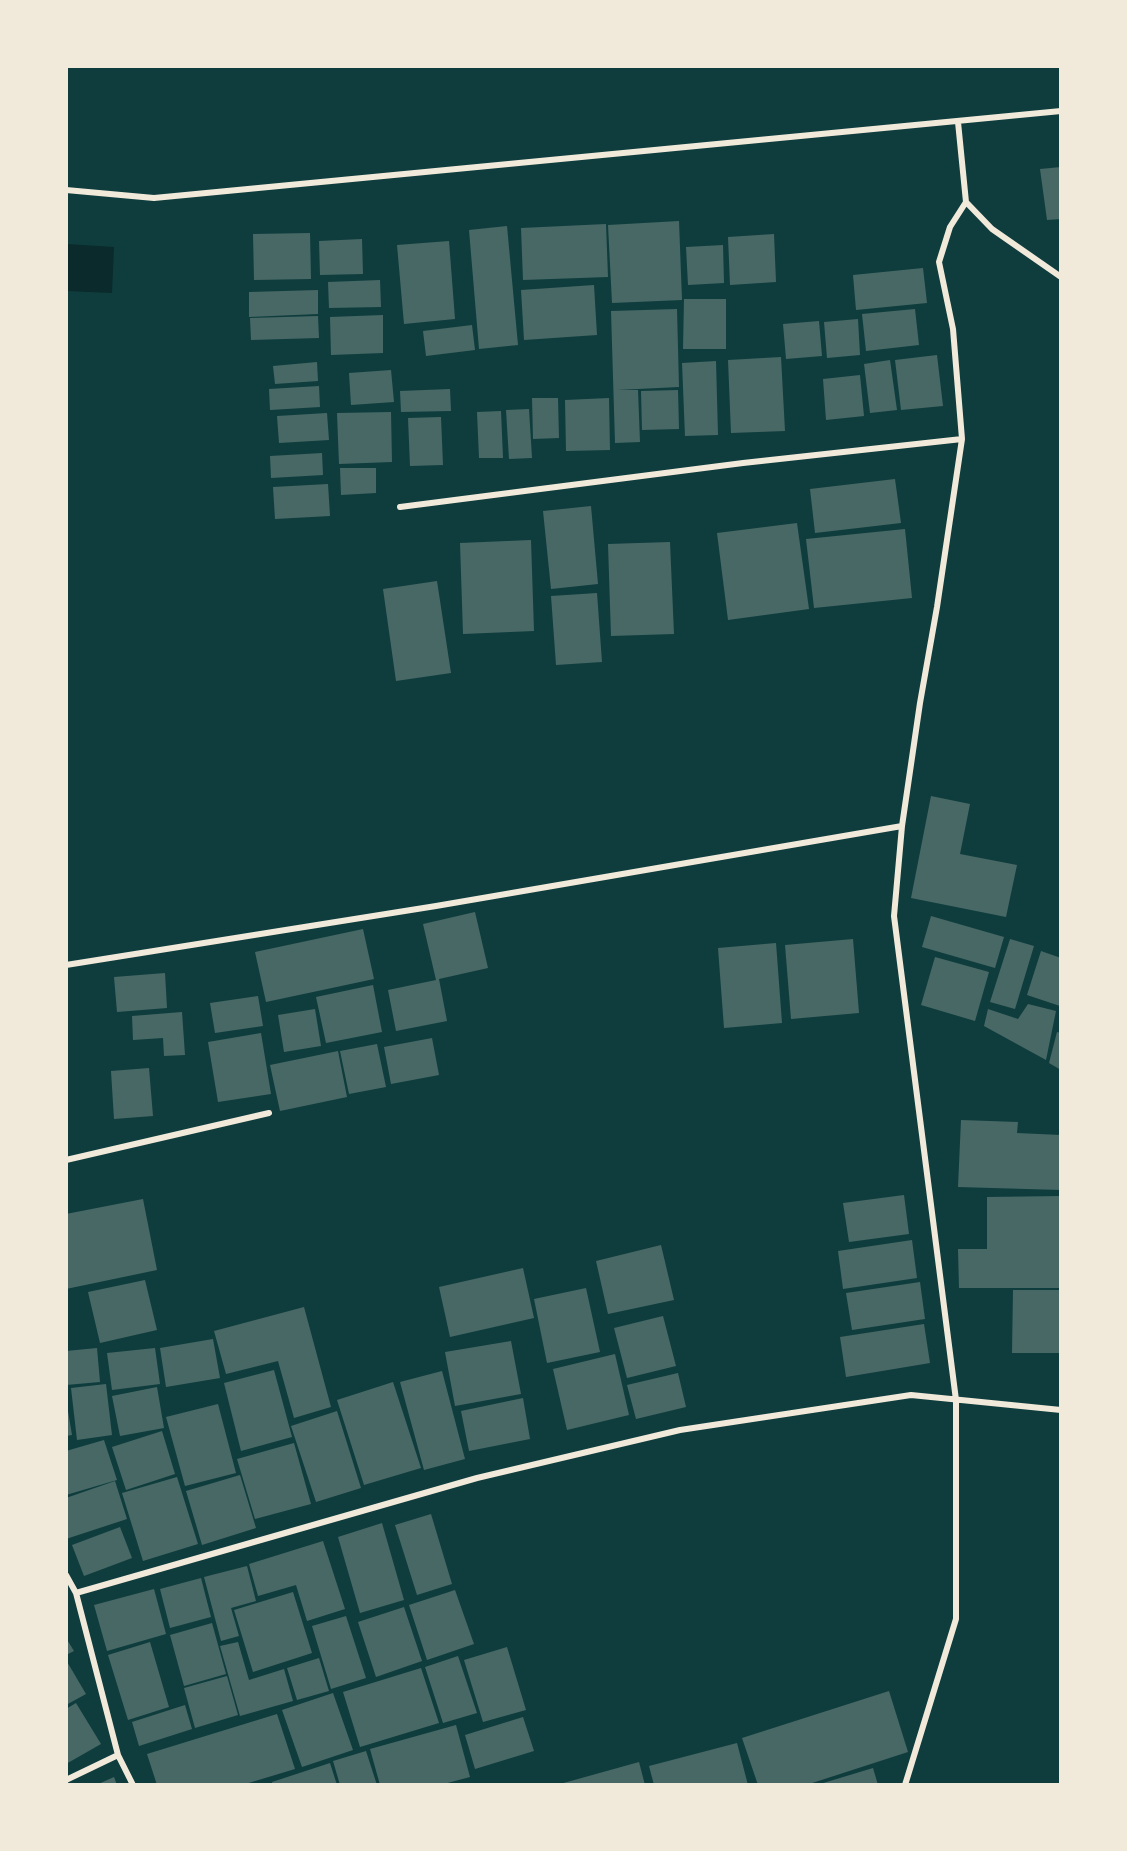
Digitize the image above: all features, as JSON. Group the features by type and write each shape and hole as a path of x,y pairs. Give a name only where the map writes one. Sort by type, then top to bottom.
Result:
{"street":[{"path":"66,190 154,198 1061,111"},
{"path":"905,1785 956,1618 956,1400 894,916 902,826 962,439 953,329 939,262 950,227 966,202 958,122"},
{"path":"966,202 993,229 1061,277"},
{"path":"400,507 732,464 962,439"},
{"path":"66,965 425,908 902,826"},
{"path":"66,1160 269,1113"},
{"path":"76,1593 477,1478 680,1430 911,1395 1061,1410"},
{"path":"66,1575 76,1593 118,1755 133,1785"},
{"path":"66,1780 118,1755"}],"water":[{"path":"66,244 114,247 112,293 66,291"}],"building":[{"path":"1061,167 1061,219 1047,220 1040,169"},
{"path":"679,221 682,300 612,303 608,225"},
{"path":"606,224 608,277 523,280 521,228"},
{"path":"507,226 518,345 479,349 469,230"},
{"path":"310,233 311,279 254,280 253,234"},
{"path":"774,234 776,282 730,285 728,237"},
{"path":"362,239 363,274 320,275 319,241"},
{"path":"449,241 455,319 404,324 397,245"},
{"path":"723,245 724,283 688,285 686,247"},
{"path":"923,268 927,303 856,310 853,275"},
{"path":"380,280 381,307 329,308 328,282"},
{"path":"594,285 597,335 524,340 521,290"},
{"path":"318,290 318,314 249,317 249,292"},
{"path":"684,299 726,299 726,349 683,349"},
{"path":"677,309 679,387 617,390 638,390 640,442 615,443 611,311"},
{"path":"915,309 919,345 866,351 862,314"},
{"path":"383,315 383,353 331,355 330,317"},
{"path":"318,316 319,338 251,340 250,318"},
{"path":"858,319 860,355 827,358 824,322"},
{"path":"819,321 822,356 786,359 783,324"},
{"path":"472,325 475,350 426,356 423,331"},
{"path":"937,355 943,406 901,410 895,360"},
{"path":"781,357 785,431 731,433 728,360"},
{"path":"890,360 897,410 870,413 864,364"},
{"path":"716,361 718,435 685,436 682,363"},
{"path":"317,362 318,381 275,384 273,366"},
{"path":"391,370 394,402 351,405 349,373"},
{"path":"860,375 864,416 826,420 823,379"},
{"path":"319,386 320,407 270,410 269,389"},
{"path":"450,389 451,411 401,412 400,391"},
{"path":"678,390 679,429 642,430 641,391"},
{"path":"532,398 558,398 559,438 533,439"},
{"path":"609,398 610,450 566,451 565,400"},
{"path":"529,409 532,458 509,459 506,410"},
{"path":"501,411 503,458 479,458 477,412"},
{"path":"391,412 392,462 339,464 337,413"},
{"path":"327,413 329,440 279,443 277,416"},
{"path":"441,417 443,465 410,466 408,418"},
{"path":"322,453 323,475 271,478 270,456"},
{"path":"340,468 376,468 376,493 341,495"},
{"path":"895,479 901,523 815,533 810,489"},
{"path":"328,484 330,516 275,519 273,487"},
{"path":"591,506 598,584 551,589 543,511"},
{"path":"797,523 809,609 728,620 717,533"},
{"path":"905,529 912,598 814,608 806,539"},
{"path":"531,540 534,631 463,634 460,543"},
{"path":"670,542 674,634 611,636 608,544"},
{"path":"437,581 451,673 396,681 383,589"},
{"path":"597,593 602,662 556,665 551,596"},
{"path":"931,796 970,804 960,854 1017,865 1006,917 911,898"},
{"path":"475,912 488,968 439,979 447,1021 396,1031 388,990 436,980 423,924"},
{"path":"931,916 1004,937 995,968 922,947"},
{"path":"363,929 374,979 266,1002 255,952"},
{"path":"853,939 859,1013 791,1019 785,945"},
{"path":"1010,939 1034,946 1015,1009 990,1002"},
{"path":"776,943 782,1023 724,1028 718,948"},
{"path":"1041,951 1061,958 1060,1006 1027,995"},
{"path":"935,957 989,972 975,1021 921,1005"},
{"path":"165,973 167,1008 117,1012 114,977"},
{"path":"373,985 382,1032 326,1043 316,997"},
{"path":"258,996 263,1026 215,1033 210,1003"},
{"path":"1028,1004 1056,1011 1046,1060 984,1026 988,1009 1018,1019"},
{"path":"315,1009 321,1046 284,1052 278,1015"},
{"path":"182,1012 185,1055 164,1056 163,1038 133,1040 132,1016"},
{"path":"1057,1032 1061,1033 1061,1070 1049,1063"},
{"path":"261,1033 271,1094 218,1102 208,1042"},
{"path":"432,1038 439,1075 391,1084 384,1047"},
{"path":"377,1044 386,1087 349,1094 340,1051"},
{"path":"338,1051 347,1097 280,1111 270,1065"},
{"path":"149,1068 153,1116 114,1119 111,1071"},
{"path":"961,1120 1018,1122 1017,1133 1061,1135 1061,1190 958,1187"},
{"path":"904,1195 909,1234 849,1242 843,1203"},
{"path":"1061,1196 1061,1288 959,1288 958,1249 987,1249 987,1197"},
{"path":"143,1199 157,1270 66,1289 66,1214"},
{"path":"912,1240 917,1278 843,1289 838,1251"},
{"path":"661,1245 674,1300 608,1314 596,1261"},
{"path":"523,1268 534,1318 450,1337 439,1287"},
{"path":"145,1280 157,1330 100,1343 88,1292"},
{"path":"920,1282 925,1319 852,1330 846,1293"},
{"path":"586,1288 600,1352 547,1363 534,1299"},
{"path":"1013,1290 1061,1290 1061,1353 1012,1353"},
{"path":"304,1307 331,1407 294,1418 278,1361 226,1374 214,1331"},
{"path":"663,1316 676,1366 627,1378 614,1328"},
{"path":"924,1324 930,1363 846,1377 840,1337"},
{"path":"213,1339 220,1378 166,1387 160,1348"},
{"path":"511,1341 521,1394 455,1406 445,1352"},
{"path":"97,1348 100,1382 66,1385 66,1351"},
{"path":"155,1348 160,1384 112,1390 107,1353"},
{"path":"615,1354 629,1415 567,1430 553,1369"},
{"path":"274,1370 292,1437 241,1451 224,1383"},
{"path":"442,1371 465,1459 424,1470 400,1382"},
{"path":"678,1373 686,1407 636,1419 627,1385"},
{"path":"393,1382 421,1468 364,1485 337,1400"},
{"path":"106,1384 112,1435 77,1440 71,1388"},
{"path":"157,1387 164,1428 120,1436 112,1396"},
{"path":"523,1398 530,1439 469,1451 461,1411"},
{"path":"66,1399 72,1435 66,1436"},
{"path":"218,1404 236,1473 185,1486 166,1417"},
{"path":"337,1411 361,1488 316,1502 291,1426"},
{"path":"162,1431 175,1474 126,1490 112,1447"},
{"path":"104,1440 117,1480 66,1495 66,1451"},
{"path":"294,1443 311,1504 255,1519 237,1459"},
{"path":"240,1475 256,1528 202,1545 186,1491"},
{"path":"177,1477 198,1544 143,1561 122,1493"},
{"path":"115,1481 127,1519 66,1539 66,1498"},
{"path":"431,1514 452,1584 417,1595 395,1525"},
{"path":"382,1523 404,1600 360,1613 338,1537"},
{"path":"120,1527 132,1558 84,1576 72,1545"},
{"path":"323,1541 345,1609 307,1621 296,1585 258,1596 249,1564"},
{"path":"247,1566 256,1601 231,1608 239,1636 221,1641 204,1577"},
{"path":"201,1578 211,1617 170,1628 160,1589"},
{"path":"154,1589 166,1634 107,1651 94,1605"},
{"path":"455,1590 474,1644 427,1660 409,1605"},
{"path":"293,1592 312,1653 253,1672 234,1610"},
{"path":"404,1607 422,1661 376,1677 358,1622"},
{"path":"346,1616 366,1678 331,1689 312,1626"},
{"path":"212,1623 226,1674 184,1686 170,1635"},
{"path":"66,1638 74,1651 66,1655"},
{"path":"150,1642 169,1707 128,1720 108,1655"},
{"path":"238,1642 249,1680 284,1669 293,1701 240,1716 220,1646"},
{"path":"507,1647 526,1710 483,1722 464,1660"},
{"path":"458,1656 477,1713 443,1723 425,1667"},
{"path":"319,1658 329,1691 297,1700 287,1668"},
{"path":"66,1660 86,1694 66,1705"},
{"path":"421,1668 439,1723 360,1747 343,1692"},
{"path":"227,1676 238,1715 195,1728 184,1688"},
{"path":"889,1691 908,1752 806,1785 758,1785 742,1738"},
{"path":"333,1693 353,1750 302,1767 282,1710"},
{"path":"76,1703 101,1744 66,1764 66,1709"},
{"path":"185,1705 192,1729 139,1746 132,1722"},
{"path":"277,1714 295,1769 242,1785 157,1785 147,1754"},
{"path":"523,1717 534,1751 475,1769 465,1735"},
{"path":"456,1725 470,1777 440,1785 380,1785 370,1749"},
{"path":"737,1743 748,1785 654,1785 649,1766"},
{"path":"366,1751 377,1785 340,1785 333,1761"},
{"path":"639,1762 645,1785 560,1785 560,1784"},
{"path":"330,1763 337,1785 273,1785 272,1782"},
{"path":"873,1768 878,1785 820,1785 820,1784"},
{"path":"114,1777 117,1785 96,1785"}]}
